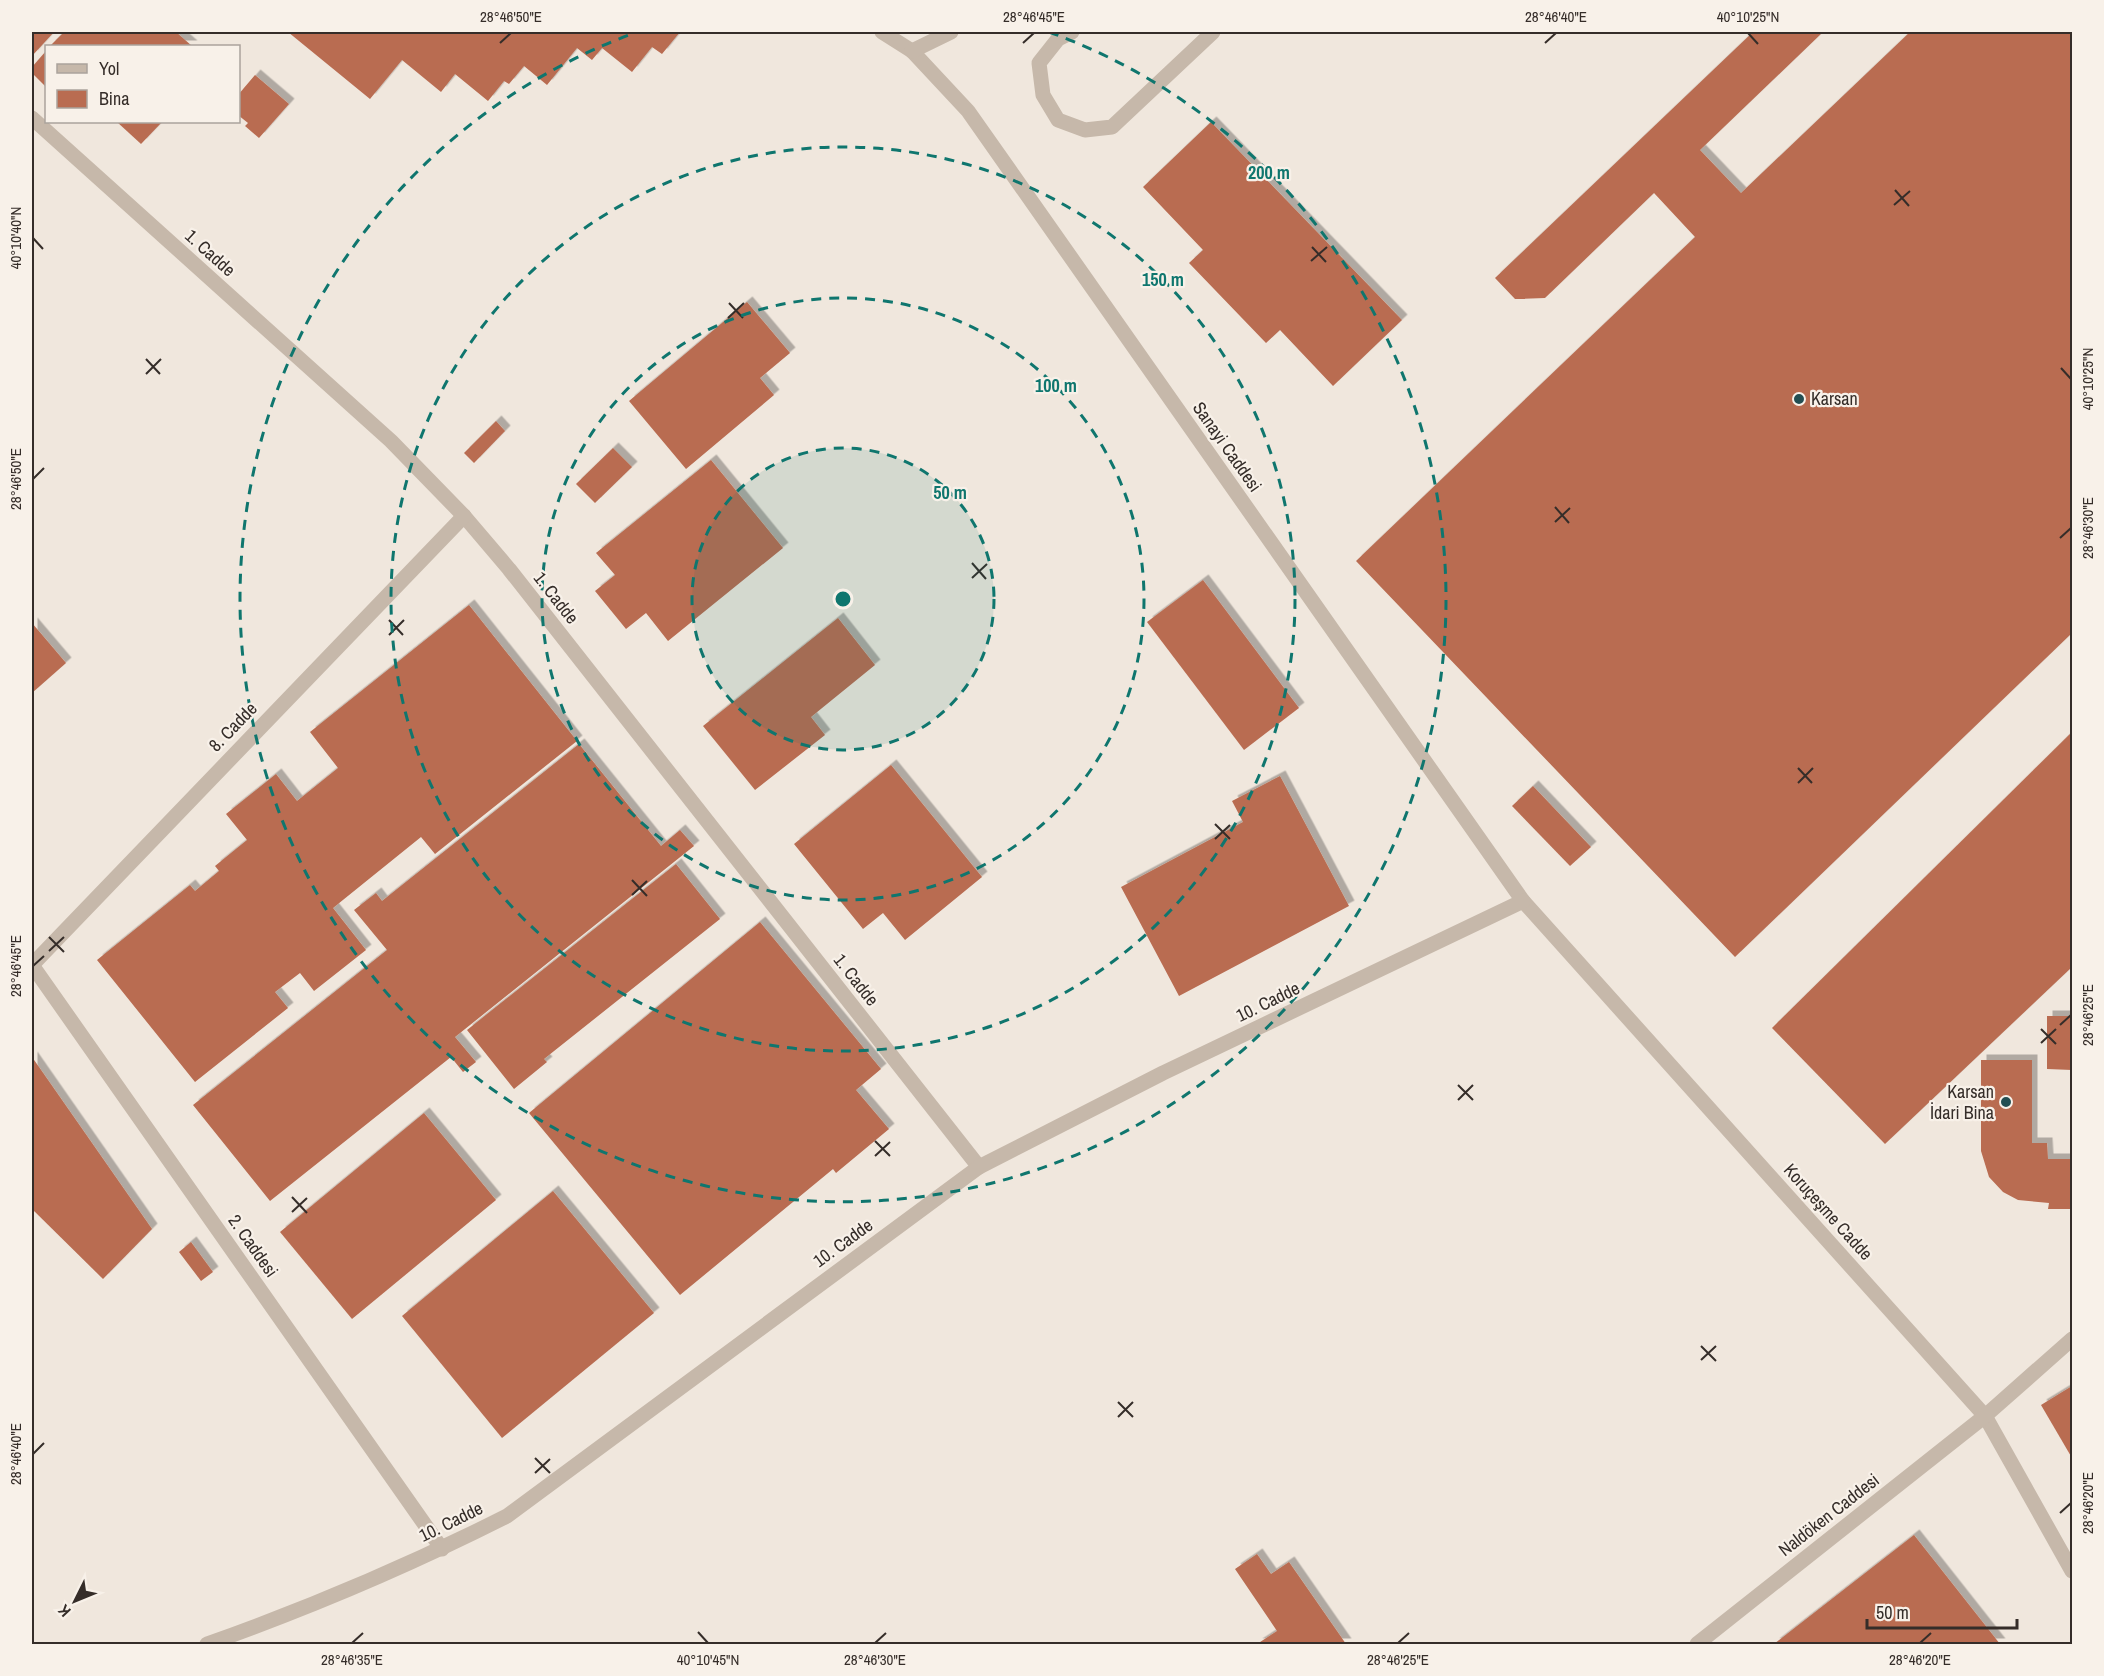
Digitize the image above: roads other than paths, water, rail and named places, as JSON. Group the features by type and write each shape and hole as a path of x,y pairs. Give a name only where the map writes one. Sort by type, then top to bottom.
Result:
{"street":[{"name":"Sanayi Caddesi","path":"882,32 912,51 968,111 1523,901"},
{"path":"912,51 951,32"},
{"path":"1071,32 1058,39 1039,63 1043,95 1058,120 1085,130 1112,128 1213,32"},
{"name":"1. Cadde","path":"32,118 391,441 464,516 509,569 979,1167"},
{"name":"8. Cadde","path":"32,965 464,516"},
{"name":"10. Cadde","path":"207,1644 267,1623 442,1549 507,1516 979,1167 1163,1073 1523,901"},
{"name":"Koruçeşme Cadde","path":"1523,901 1985,1416 2073,1571"},
{"name":"2. Caddesi","path":"32,965 442,1549"},
{"name":"Naldöken Caddesi","path":"1697,1644 1985,1416 2073,1339"}],"place":[{"name":"Karsan","path":"1799,399"},
{"name":"Karsan İdari Bina","path":"2006,1102"}]}
